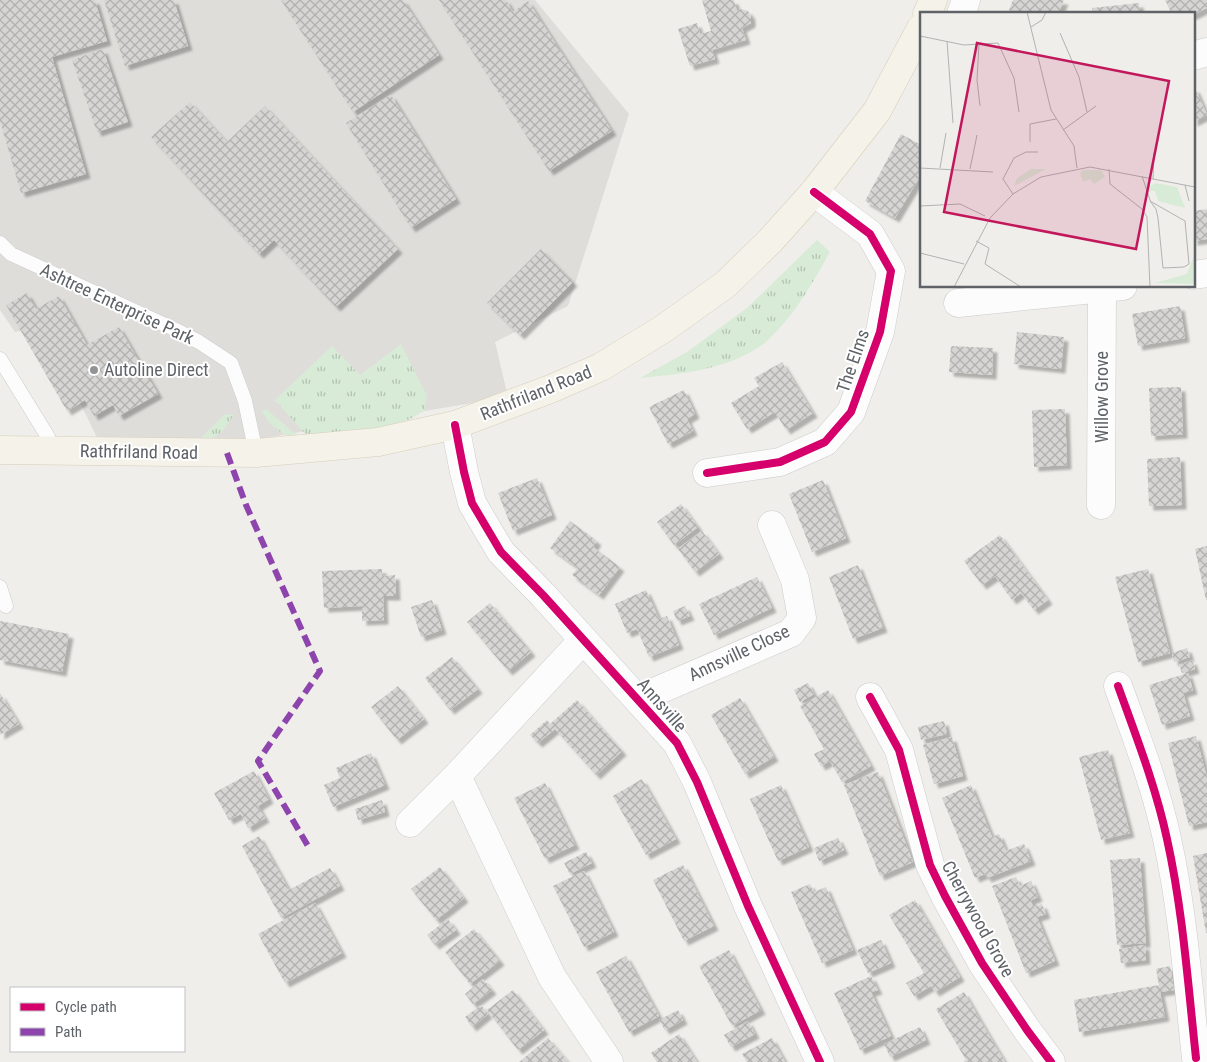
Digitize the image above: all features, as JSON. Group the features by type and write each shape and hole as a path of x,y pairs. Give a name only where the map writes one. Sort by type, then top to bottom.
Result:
{"main road":[{"path":"928,12 933,0"},
{"name":"Rathfriland Road","path":"0,450 256,453 378,442 455,425 553,388 601,367 663,329 726,284 771,240 814,192 877,111 920,30"}],"street":[{"path":"962,12 966,0"},
{"path":"1194,56 1207,52"},
{"name":"The Elms","path":"707,473 780,462 826,442 851,412 880,332 891,271 870,234 814,192"},
{"path":"1194,275 1207,273"},
{"name":"Willow Grove","path":"958,303 1112,288 1101,505"},
{"name":"Annsville","path":"455,425 472,503 501,552 543,595 677,743 697,782 748,906 820,1062"},
{"name":"Annsville Close","path":"638,699 791,632 802,618 795,580 772,526"},
{"path":"410,824 583,640"},
{"path":"1118,686 1154,790 1167,837 1180,905 1197,1058"},
{"name":"Cherrywood Grove","path":"870,696 899,750 930,865 945,896 982,963 1051,1062"},
{"path":"457,776 552,977 609,1062"}],"lane":[{"name":"Ashtree Enterprise Park","path":"0,244 11,254 174,329 199,342 232,364 245,401 256,453"},
{"path":"0,359 48,437 50,450"},
{"path":"0,587 6,606"}],"shaded area":[{"path":"0,0 535,0 629,114 568,306 495,342 508,397 110,464 43,327 15,332 0,310"}],"green space":[{"path":"817,240 830,252 799,304 764,344 734,360 719,365 672,375 640,378 687,352 747,308"},
{"path":"401,344 427,396 424,411 398,424 383,428 308,437 275,400 332,346 360,375"},
{"path":"262,410 267,410 298,436 287,435 276,429"},
{"path":"234,414 219,434 196,443 224,415"}],"building":[{"path":"0,0 95,0 107,41 52,57 86,174 21,193 0,121"},
{"path":"104,0 174,0 188,46 125,66"},
{"path":"281,0 403,0 439,55 353,112"},
{"path":"439,0 506,0 513,12 528,1 612,131 549,171"},
{"path":"702,0 734,0 737,11 741,9 748,11 751,16 751,23 742,28 746,40 712,50 715,59 690,66 678,29 697,23 700,34 711,31"},
{"path":"1013,0 1064,0 1059,12 1014,12 1009,10"},
{"path":"1165,0 1207,0 1207,8 1194,14 1194,12 1171,12"},
{"path":"1139,3 1140,12 1092,12 1092,8"},
{"path":"103,49 128,122 97,132 72,60"},
{"path":"1194,88 1207,115 1194,122"},
{"path":"391,95 456,199 411,228 346,123"},
{"path":"190,102 227,142 265,106 398,249 336,307 274,240 259,254 151,137"},
{"path":"901,134 920,144 920,177 895,218 865,201"},
{"path":"1207,209 1207,239 1194,241 1194,211"},
{"path":"541,249 573,282 520,335 487,303"},
{"name":"Autoline Direct","path":"27,293 36,309 59,296 87,345 119,327 158,394 119,416 113,405 94,416 85,400 67,411 6,305"},
{"path":"1180,306 1185,338 1138,346 1132,314"},
{"path":"1017,332 1064,337 1061,369 1014,364"},
{"path":"951,346 993,348 992,375 949,372"},
{"path":"782,362 813,413 786,430 775,412 747,429 731,403 759,386 754,378"},
{"path":"1181,387 1183,434 1151,436 1149,388"},
{"path":"684,390 695,414 687,419 693,431 668,444 649,407"},
{"path":"1065,409 1067,465 1034,467 1032,410"},
{"path":"1180,457 1182,505 1149,506 1147,459"},
{"path":"537,478 552,515 513,531 498,493"},
{"path":"823,480 846,538 812,552 789,494"},
{"path":"681,504 698,527 674,545 657,522"},
{"path":"570,521 597,541 593,547 620,567 599,595 572,575 578,568 550,548"},
{"path":"702,531 719,554 695,572 678,549"},
{"path":"1000,535 1048,600 1034,610 1021,593 1012,600 995,576 982,585 964,561"},
{"path":"1207,546 1207,600 1206,600 1195,549"},
{"path":"858,565 883,628 853,639 829,577"},
{"path":"382,569 382,576 395,575 396,596 383,596 384,620 362,621 362,606 324,608 322,571"},
{"path":"1148,569 1170,653 1138,662 1115,577"},
{"path":"757,577 772,608 714,635 699,604"},
{"path":"646,590 659,619 667,616 679,645 649,657 637,629 627,633 615,604"},
{"path":"432,600 442,630 421,637 411,607"},
{"path":"490,603 531,652 508,671 467,622"},
{"path":"685,606 690,616 677,621 673,611"},
{"path":"0,621 69,634 62,672 0,660"},
{"path":"1187,648 1190,657 1174,662 1172,653"},
{"path":"452,657 478,689 450,710 425,678"},
{"path":"1192,660 1195,669 1182,673 1179,665"},
{"path":"1188,673 1193,690 1183,693 1190,716 1162,725 1149,685"},
{"path":"808,683 814,694 800,702 794,690"},
{"path":"398,686 424,719 397,740 371,707"},
{"path":"828,690 871,766 842,782 830,761 821,766 814,754 824,749 800,706"},
{"path":"0,693 19,724 0,735"},
{"path":"740,698 774,757 745,774 711,715"},
{"path":"577,700 622,751 596,775 555,729 538,743 530,735 547,720 550,724"},
{"path":"944,721 947,734 921,740 918,727"},
{"path":"1196,736 1207,778 1207,822 1189,826 1168,743"},
{"path":"952,737 963,776 934,784 923,745"},
{"path":"1108,750 1130,833 1101,840 1079,757"},
{"path":"371,753 385,785 333,807 324,785 340,778 336,768"},
{"path":"254,771 269,799 258,806 265,818 248,828 241,814 229,820 214,793"},
{"path":"878,772 913,862 880,876 844,785"},
{"path":"642,779 676,839 646,855 613,796"},
{"path":"545,783 575,845 545,859 514,798"},
{"path":"781,785 809,847 778,861 750,799"},
{"path":"971,785 992,837 999,834 1006,851 1024,844 1031,861 987,878 985,874 975,878 942,798"},
{"path":"382,800 385,812 358,820 355,809"},
{"path":"259,836 289,890 330,868 340,886 281,918 242,846"},
{"path":"838,838 844,850 819,861 814,848"},
{"path":"586,852 592,863 570,874 564,863"},
{"path":"1207,853 1207,933 1206,933 1193,856"},
{"path":"1140,858 1146,943 1117,945 1110,860"},
{"path":"683,865 714,926 684,941 653,880"},
{"path":"440,867 464,898 436,920 411,889"},
{"path":"584,871 614,932 584,947 553,886"},
{"path":"1016,877 1020,886 1031,881 1038,897 1031,900 1033,907 1042,904 1046,914 1037,917 1055,961 1026,973 992,886"},
{"path":"810,884 814,892 826,887 853,950 822,963 791,892"},
{"path":"915,900 960,977 935,992 931,986 914,996 906,983 924,973 889,915"},
{"path":"315,903 342,953 285,983 258,934"},
{"path":"448,919 456,930 435,945 427,935"},
{"path":"474,929 500,961 470,984 445,952"},
{"path":"881,940 891,963 868,973 857,950"},
{"path":"1145,945 1146,960 1121,963 1119,949"},
{"path":"729,950 761,1010 732,1026 699,966"},
{"path":"626,956 659,1016 629,1032 596,972"},
{"path":"1170,966 1174,990 1160,992 1165,1017 1079,1032 1074,1000 1159,985 1156,969"},
{"path":"871,976 878,990 871,992 891,1036 860,1050 834,993"},
{"path":"483,979 492,990 473,1004 465,994"},
{"path":"513,990 544,1030 518,1050 487,1010"},
{"path":"964,992 1005,1062 963,1062 966,1060 936,1009"},
{"path":"481,1005 488,1014 472,1027 465,1017"},
{"path":"678,1010 683,1020 665,1030 659,1020"},
{"path":"748,1021 755,1034 731,1047 724,1035"},
{"path":"920,1027 926,1040 890,1057 884,1044"},
{"path":"679,1034 697,1062 657,1062 651,1053"},
{"path":"548,1038 568,1062 519,1062"},
{"path":"772,1038 785,1062 747,1062 742,1054"}],"marked path":[{"path":"227,453 246,505 320,671 258,761 308,846"}],"cycle path":[{"path":"707,473 780,462 825,442 851,412 880,332 891,271 870,234 814,192"},
{"path":"455,425 472,503 501,552 543,595 677,743 697,782 748,906 820,1062"},
{"path":"1118,686 1151,781 1173,866 1188,976 1196,1058"},
{"path":"870,697 899,750 930,865 945,896 982,963 1051,1062"}],"place":[{"name":"Autoline Direct","path":"94,370"}]}
